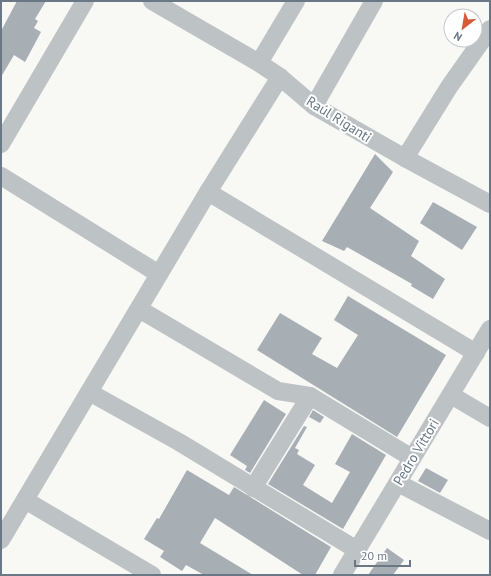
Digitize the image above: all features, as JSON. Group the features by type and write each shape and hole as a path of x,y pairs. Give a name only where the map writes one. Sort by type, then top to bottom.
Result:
{"street":[{"path":"1,144 85,1"},
{"name":"Raúl Riganti","path":"152,1 259,63 280,77 314,106 404,158 489,201"},
{"path":"259,63 296,1"},
{"path":"314,106 374,1"},
{"path":"404,158 445,93 490,29"},
{"path":"1,540 208,192 280,77"},
{"path":"1,176 159,274"},
{"path":"208,192 476,353"},
{"path":"139,309 278,391 310,396 412,458"},
{"name":"Pedro Vittori","path":"342,575 490,329"},
{"path":"89,392 179,442 357,550"},
{"path":"451,395 490,418"},
{"path":"253,488 310,396"},
{"path":"398,483 490,531"},
{"path":"25,500 152,575"}],"building":[{"path":"17,1 46,1 35,19 38,21 34,28 41,32 25,62 14,55 1,77 1,31"},
{"path":"375,154 393,172 370,208 419,241 411,256 445,279 433,299 411,286 412,284 347,247 344,251 322,241"},
{"path":"433,202 477,227 462,250 420,223"},
{"path":"348,296 446,355 397,437 257,350 280,313 322,338 312,354 337,368 358,335 334,320"},
{"path":"264,400 286,414 250,473 245,470 247,466 230,455"},
{"path":"313,410 324,417 320,423 309,417"},
{"path":"304,426 307,427 295,448 299,450 297,454 315,465 303,485 332,503 350,472 335,464 352,434 386,455 343,529 268,484"},
{"path":"426,468 448,480 440,493 418,481"},
{"path":"187,470 229,495 234,487 331,547 315,575 303,575 215,518 200,543 253,575 204,575 186,565 182,571 160,557 164,551 144,539 157,518 159,519"},
{"path":"387,548 404,560 393,575 368,575"}]}
